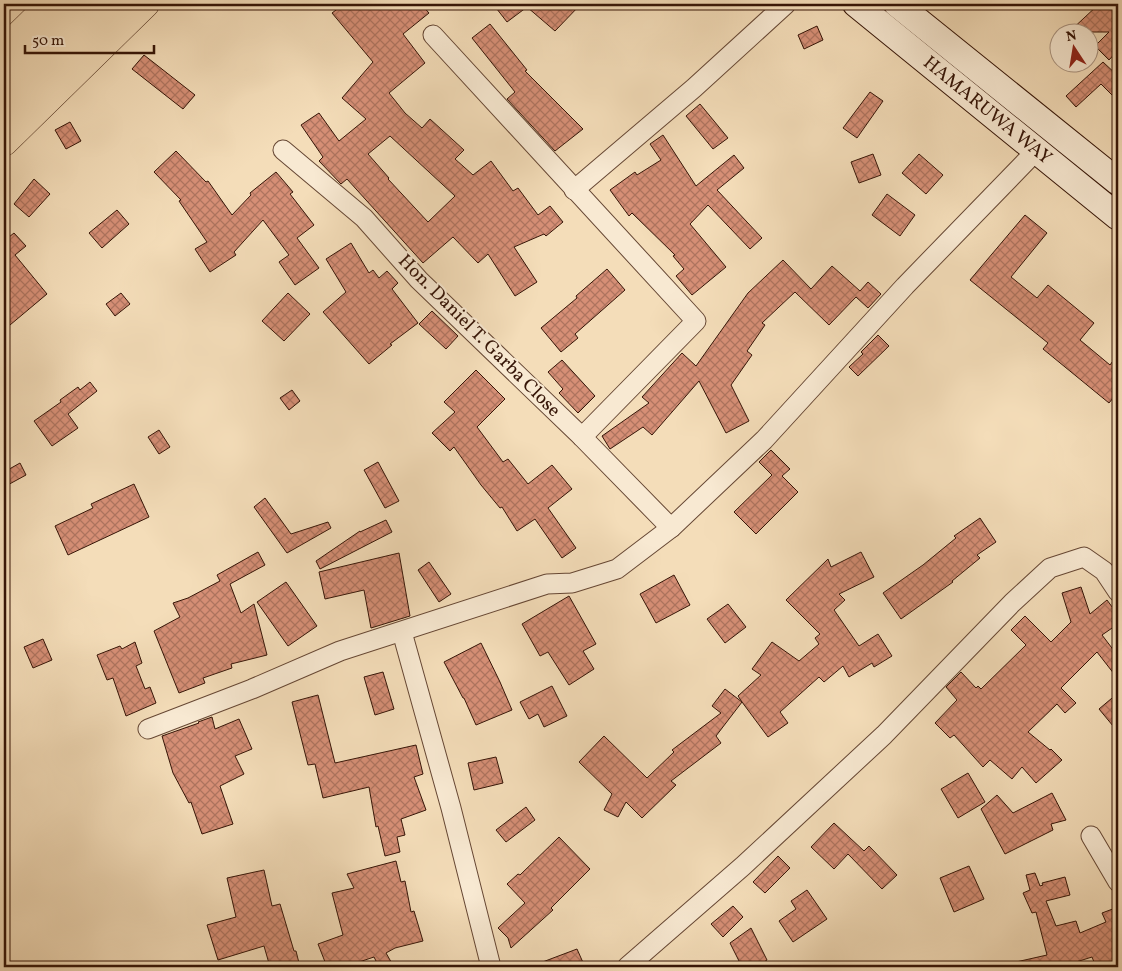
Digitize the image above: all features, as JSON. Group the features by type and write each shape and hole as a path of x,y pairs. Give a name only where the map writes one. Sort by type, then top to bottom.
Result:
{"highway":[{"path":"4,50 51,4"},
{"path":"4,81 84,4"},
{"path":"4,112 115,4"},
{"path":"4,142 145,4"}],"main road":[{"name":"HAMARUWA WAY","path":"856,4 1118,217"},
{"path":"897,4 1118,182"}],"street":[{"path":"574,190 694,88 786,4"},
{"path":"433,36 696,321 582,437"},
{"name":"Hon. Daniel T. Garba Close","path":"283,150 364,218 419,280 582,437 671,528"},
{"path":"148,729 252,689 340,651 547,584 572,583 617,569 671,528 764,440 905,286 1037,150"},
{"path":"627,967 743,866 884,735 1012,603 1050,568 1084,557 1104,571 1118,592"},
{"path":"402,632 451,808 491,967"},
{"path":"1091,836 1118,882"}],"building":[{"path":"344,4 421,4 429,13 403,34 425,63 389,93 405,113 422,128 430,119 464,150 455,159 473,175 491,161 513,191 518,188 538,215 550,206 563,222 546,236 544,234 514,247 537,282 515,296 488,254 478,263 453,237 423,263 347,179 341,184 319,161 323,157 301,125 319,113 339,141 366,119 342,98 373,62 332,13","holes":["390,136 455,196 428,222 388,179 368,154"]},
{"path":"493,4 581,4 555,31 527,7 507,22"},
{"path":"1099,4 1118,4 1118,50 1109,60 1100,51 1100,41 1109,32 1100,32 1100,22 1080,22"},
{"path":"490,24 527,70 525,71 583,129 555,151 507,99 515,92 472,38"},
{"path":"817,26 823,40 804,49 798,35"},
{"path":"144,55 195,95 183,109 132,69"},
{"path":"1103,62 1118,76 1118,101 1101,84 1076,107 1066,96 1092,72 1100,72 1100,65"},
{"path":"870,92 883,101 857,138 843,128"},
{"path":"700,104 728,138 713,149 686,116"},
{"path":"70,122 81,141 66,149 55,130"},
{"path":"663,135 696,186 734,155 744,168 717,190 762,238 750,249 708,205 690,224 726,267 692,295 676,276 684,269 673,256 675,255 632,213 629,216 610,190 635,172 637,175 661,160 650,144"},
{"path":"176,151 206,182 208,181 232,215 251,195 250,193 276,172 293,192 290,194 314,225 297,238 319,268 295,285 279,262 289,255 263,220 234,252 236,255 210,272 195,249 207,242 179,201 181,200 154,172"},
{"path":"873,154 881,175 859,183 851,162"},
{"path":"919,154 943,175 926,194 902,173"},
{"path":"34,179 50,194 29,217 14,204"},
{"path":"887,194 915,215 900,236 872,215"},
{"path":"117,210 129,224 102,248 89,233"},
{"path":"1025,215 1047,233 1011,277 1037,298 1048,285 1094,323 1080,340 1110,365 1118,354 1118,392 1109,403 1043,349 1048,343 970,280"},
{"path":"14,233 26,246 15,255 47,294 4,330 4,241"},
{"path":"351,243 369,273 373,270 379,278 387,271 398,283 392,289 418,323 390,344 392,345 369,364 323,312 346,292 326,259"},
{"path":"783,260 811,289 832,266 860,291 868,282 881,294 868,308 856,297 829,325 795,292 762,323 765,325 747,351 752,355 731,385 749,421 726,433 699,381 652,435 643,427 610,449 602,436 649,403 642,397 682,353 696,366 748,293"},
{"path":"607,269 625,290 575,334 578,338 561,352 541,328 577,298 576,296"},
{"path":"121,293 130,304 115,316 106,304"},
{"path":"288,293 310,314 284,341 262,321"},
{"path":"432,311 458,336 446,349 419,324"},
{"path":"878,335 889,346 858,376 849,367 863,354 861,352"},
{"path":"562,360 595,396 578,413 559,393 563,389 548,372"},
{"path":"476,370 505,399 477,427 503,462 508,459 528,484 552,465 572,489 548,508 576,548 562,558 535,519 517,531 502,507 500,508 481,485 454,447 450,451 432,433 455,412 444,402"},
{"path":"90,382 97,391 68,414 78,428 52,446 34,421 78,387 80,390"},
{"path":"292,390 300,401 289,410 280,398"},
{"path":"159,430 170,447 159,454 148,437"},
{"path":"771,450 790,469 782,476 798,492 756,534 734,512 772,475 759,462"},
{"path":"378,462 399,501 385,508 364,470"},
{"path":"20,463 26,475 4,487 4,472"},
{"path":"134,484 149,517 68,555 55,526 93,508 91,504"},
{"path":"265,498 291,534 328,522 331,528 287,553 254,507"},
{"path":"980,518 996,542 977,555 980,558 953,582 901,619 883,593 923,565 956,538 954,536"},
{"path":"386,520 392,532 320,569 316,561 360,531"},
{"path":"258,552 265,565 230,584 241,613 254,604 267,655 231,664 232,668 203,678 205,683 179,693 154,631 180,617 173,603 188,598 220,581 217,575"},
{"path":"861,552 874,577 839,594 845,600 834,610 859,646 878,634 892,656 874,667 872,663 849,677 843,666 824,682 819,677 780,712 788,723 768,737 738,696 761,675 752,669 772,642 799,661 819,644 815,638 820,634 786,600 828,559 831,567"},
{"path":"399,553 410,616 371,628 364,590 325,599 319,572"},
{"path":"429,562 451,594 439,602 418,570"},
{"path":"674,575 690,605 656,623 640,594"},
{"path":"286,582 317,626 288,646 257,602"},
{"path":"1081,587 1090,614 1107,600 1118,615 1118,624 1102,635 1118,656 1118,679 1097,652 1061,688 1076,703 1065,713 1057,704 1028,732 1062,760 1036,783 1022,767 1012,779 990,760 983,767 954,735 950,738 935,723 957,700 946,687 961,672 976,688 978,686 981,689 1026,645 1011,630 1025,616 1051,642 1071,622 1062,593"},
{"path":"569,596 596,644 583,651 594,669 569,685 548,652 540,656 522,624"},
{"path":"728,604 746,627 725,643 707,619"},
{"path":"43,639 52,660 33,668 24,647"},
{"path":"135,642 142,663 136,666 145,689 150,687 156,703 126,716 113,678 107,680 97,655 120,646 122,649"},
{"path":"481,643 512,710 476,725 464,698 444,662"},
{"path":"383,672 394,709 375,715 364,677"},
{"path":"552,686 567,716 544,727 538,714 529,719 520,702"},
{"path":"725,689 742,702 716,736 721,743 671,781 676,785 642,818 626,802 618,817 604,810 612,794 579,762 604,736 647,778 674,752 672,750 721,713 712,706"},
{"path":"1118,693 1118,732 1099,709"},
{"path":"318,695 335,763 416,745 423,774 414,777 426,810 401,819 405,835 397,837 400,852 385,856 378,826 376,827 369,787 323,798 315,764 308,765 292,702"},
{"path":"212,717 215,729 239,719 252,749 235,756 244,774 220,786 233,824 202,834 191,802 189,803 173,773 162,736"},
{"path":"496,757 503,783 474,790 468,763"},
{"path":"968,773 985,802 958,818 941,789"},
{"path":"1052,793 1066,820 1051,824 1053,830 1005,854 981,809 997,795 1013,813"},
{"path":"526,807 535,820 506,842 496,830"},
{"path":"834,823 864,851 869,846 897,875 882,889 848,854 834,869 811,847"},
{"path":"559,837 590,869 551,908 553,910 511,948 508,938 498,928 525,903 507,884 518,874 520,875"},
{"path":"778,856 790,868 765,893 753,882"},
{"path":"396,861 401,882 405,881 411,912 414,911 423,941 395,948 386,953 394,967 379,967 374,957 344,967 327,967 318,944 343,935 332,893 354,888 347,874"},
{"path":"969,866 984,899 954,912 940,878"},
{"path":"264,870 272,906 280,904 300,967 270,967 264,946 218,960 207,925 236,917 227,878"},
{"path":"1035,873 1040,886 1043,885 1042,883 1065,877 1070,895 1046,901 1056,926 1076,921 1080,933 1106,922 1102,913 1118,907 1118,967 1096,967 1092,957 1060,967 1017,967 1016,962 1047,955 1036,912 1032,913 1023,893 1030,890 1026,875"},
{"path":"807,890 827,919 793,942 779,921 796,909 791,901"},
{"path":"733,906 743,917 723,937 711,924"},
{"path":"751,928 767,960 756,967 742,967 730,943"},
{"path":"577,949 585,967 532,967 532,966"}]}
